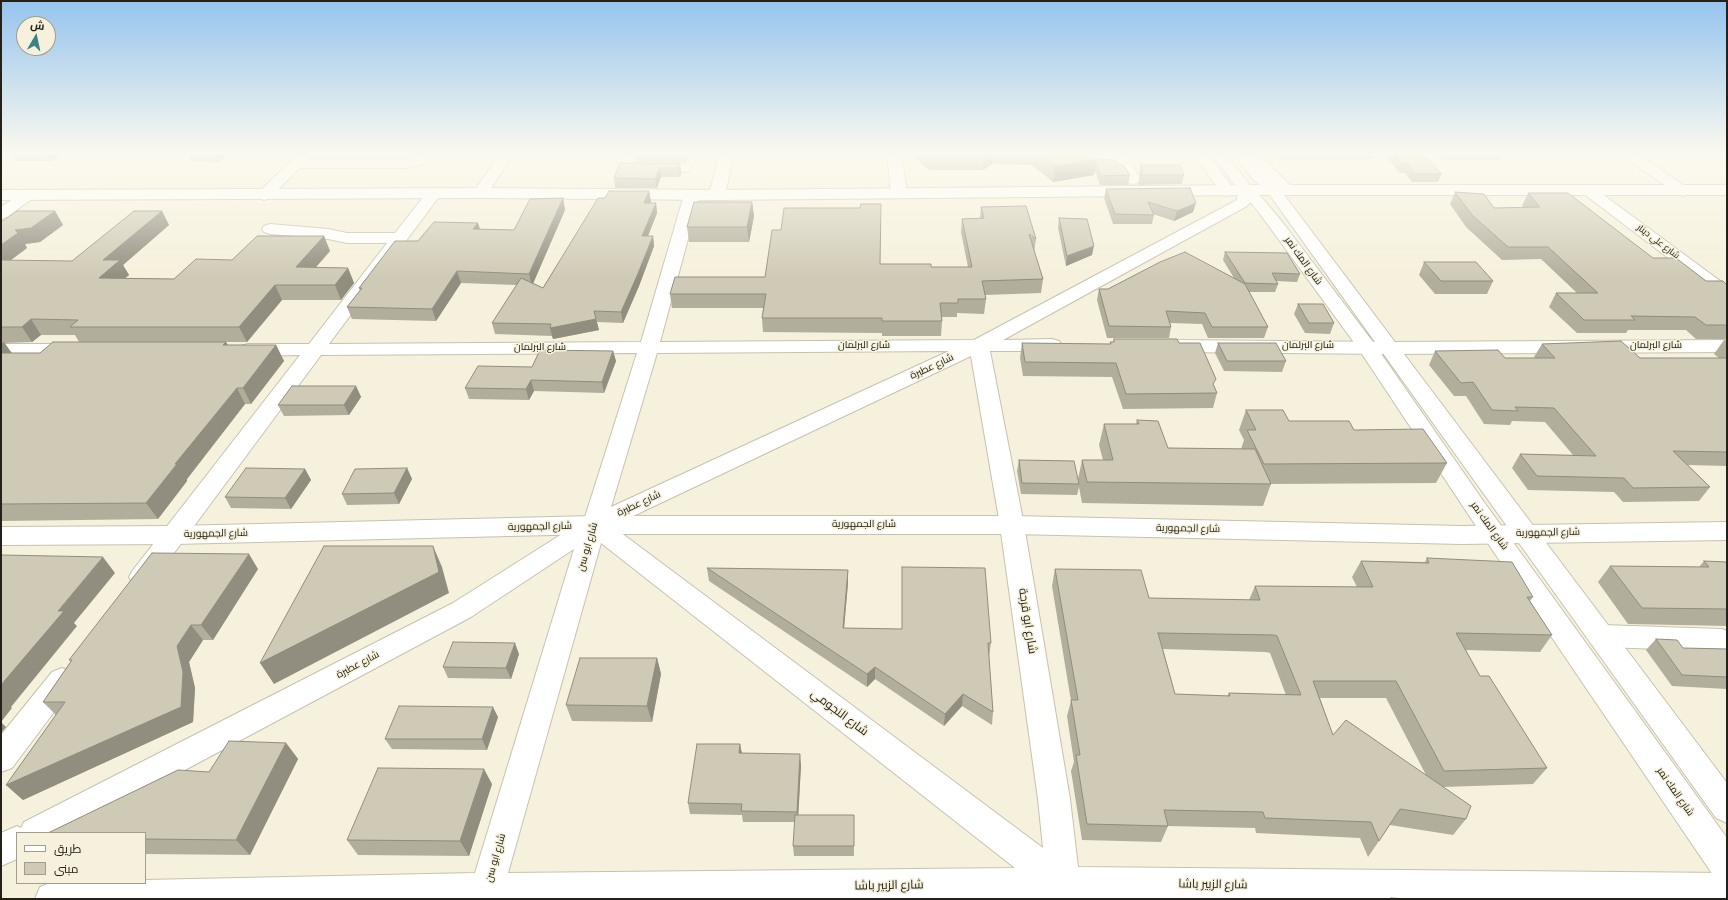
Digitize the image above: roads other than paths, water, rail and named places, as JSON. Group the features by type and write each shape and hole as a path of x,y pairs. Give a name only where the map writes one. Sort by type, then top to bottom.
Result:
{"main road":[{"path":"1,195 264,195"},
{"path":"1,214 28,195"},
{"path":"131,591 432,195"},
{"path":"692,195 717,195"},
{"name":"شارع ابو سن","path":"486,894 594,525 649,347 692,195"},
{"name":"شارع عطبرة","path":"36,832 462,610 594,525 979,345 1242,203 1245,199 1241,195"},
{"name":"شارع المك نمر","path":"1244,195 1259,203 1366,346 1605,694 1727,866"},
{"name":"شارع المك نمر","path":"1284,195 1390,348 1727,808"},
{"name":"شارع علي دينار","path":"1594,195 1727,294"},
{"path":"270,229 328,234 347,238 399,238"},
{"name":"شارع ابو قرجة","path":"979,345 1012,526 1054,799 1071,894"},
{"name":"شارع البرلمان","path":"228,350 1073,345"},
{"name":"شارع البرلمان","path":"1152,346 1366,346 1390,348 1727,346"},
{"path":"1,350 95,350"},
{"name":"شارع الجمهورية","path":"1,536 174,534 594,525 1012,526 1462,535 1727,531"},
{"name":"شارع النجومي","path":"594,525 1071,894"},
{"path":"1602,636 1722,640"},
{"path":"1,758 74,665"},
{"path":"1,850 16,842"},
{"name":"شارع الزبير باشا","path":"52,899 486,894 1071,894 1727,890"}]}
